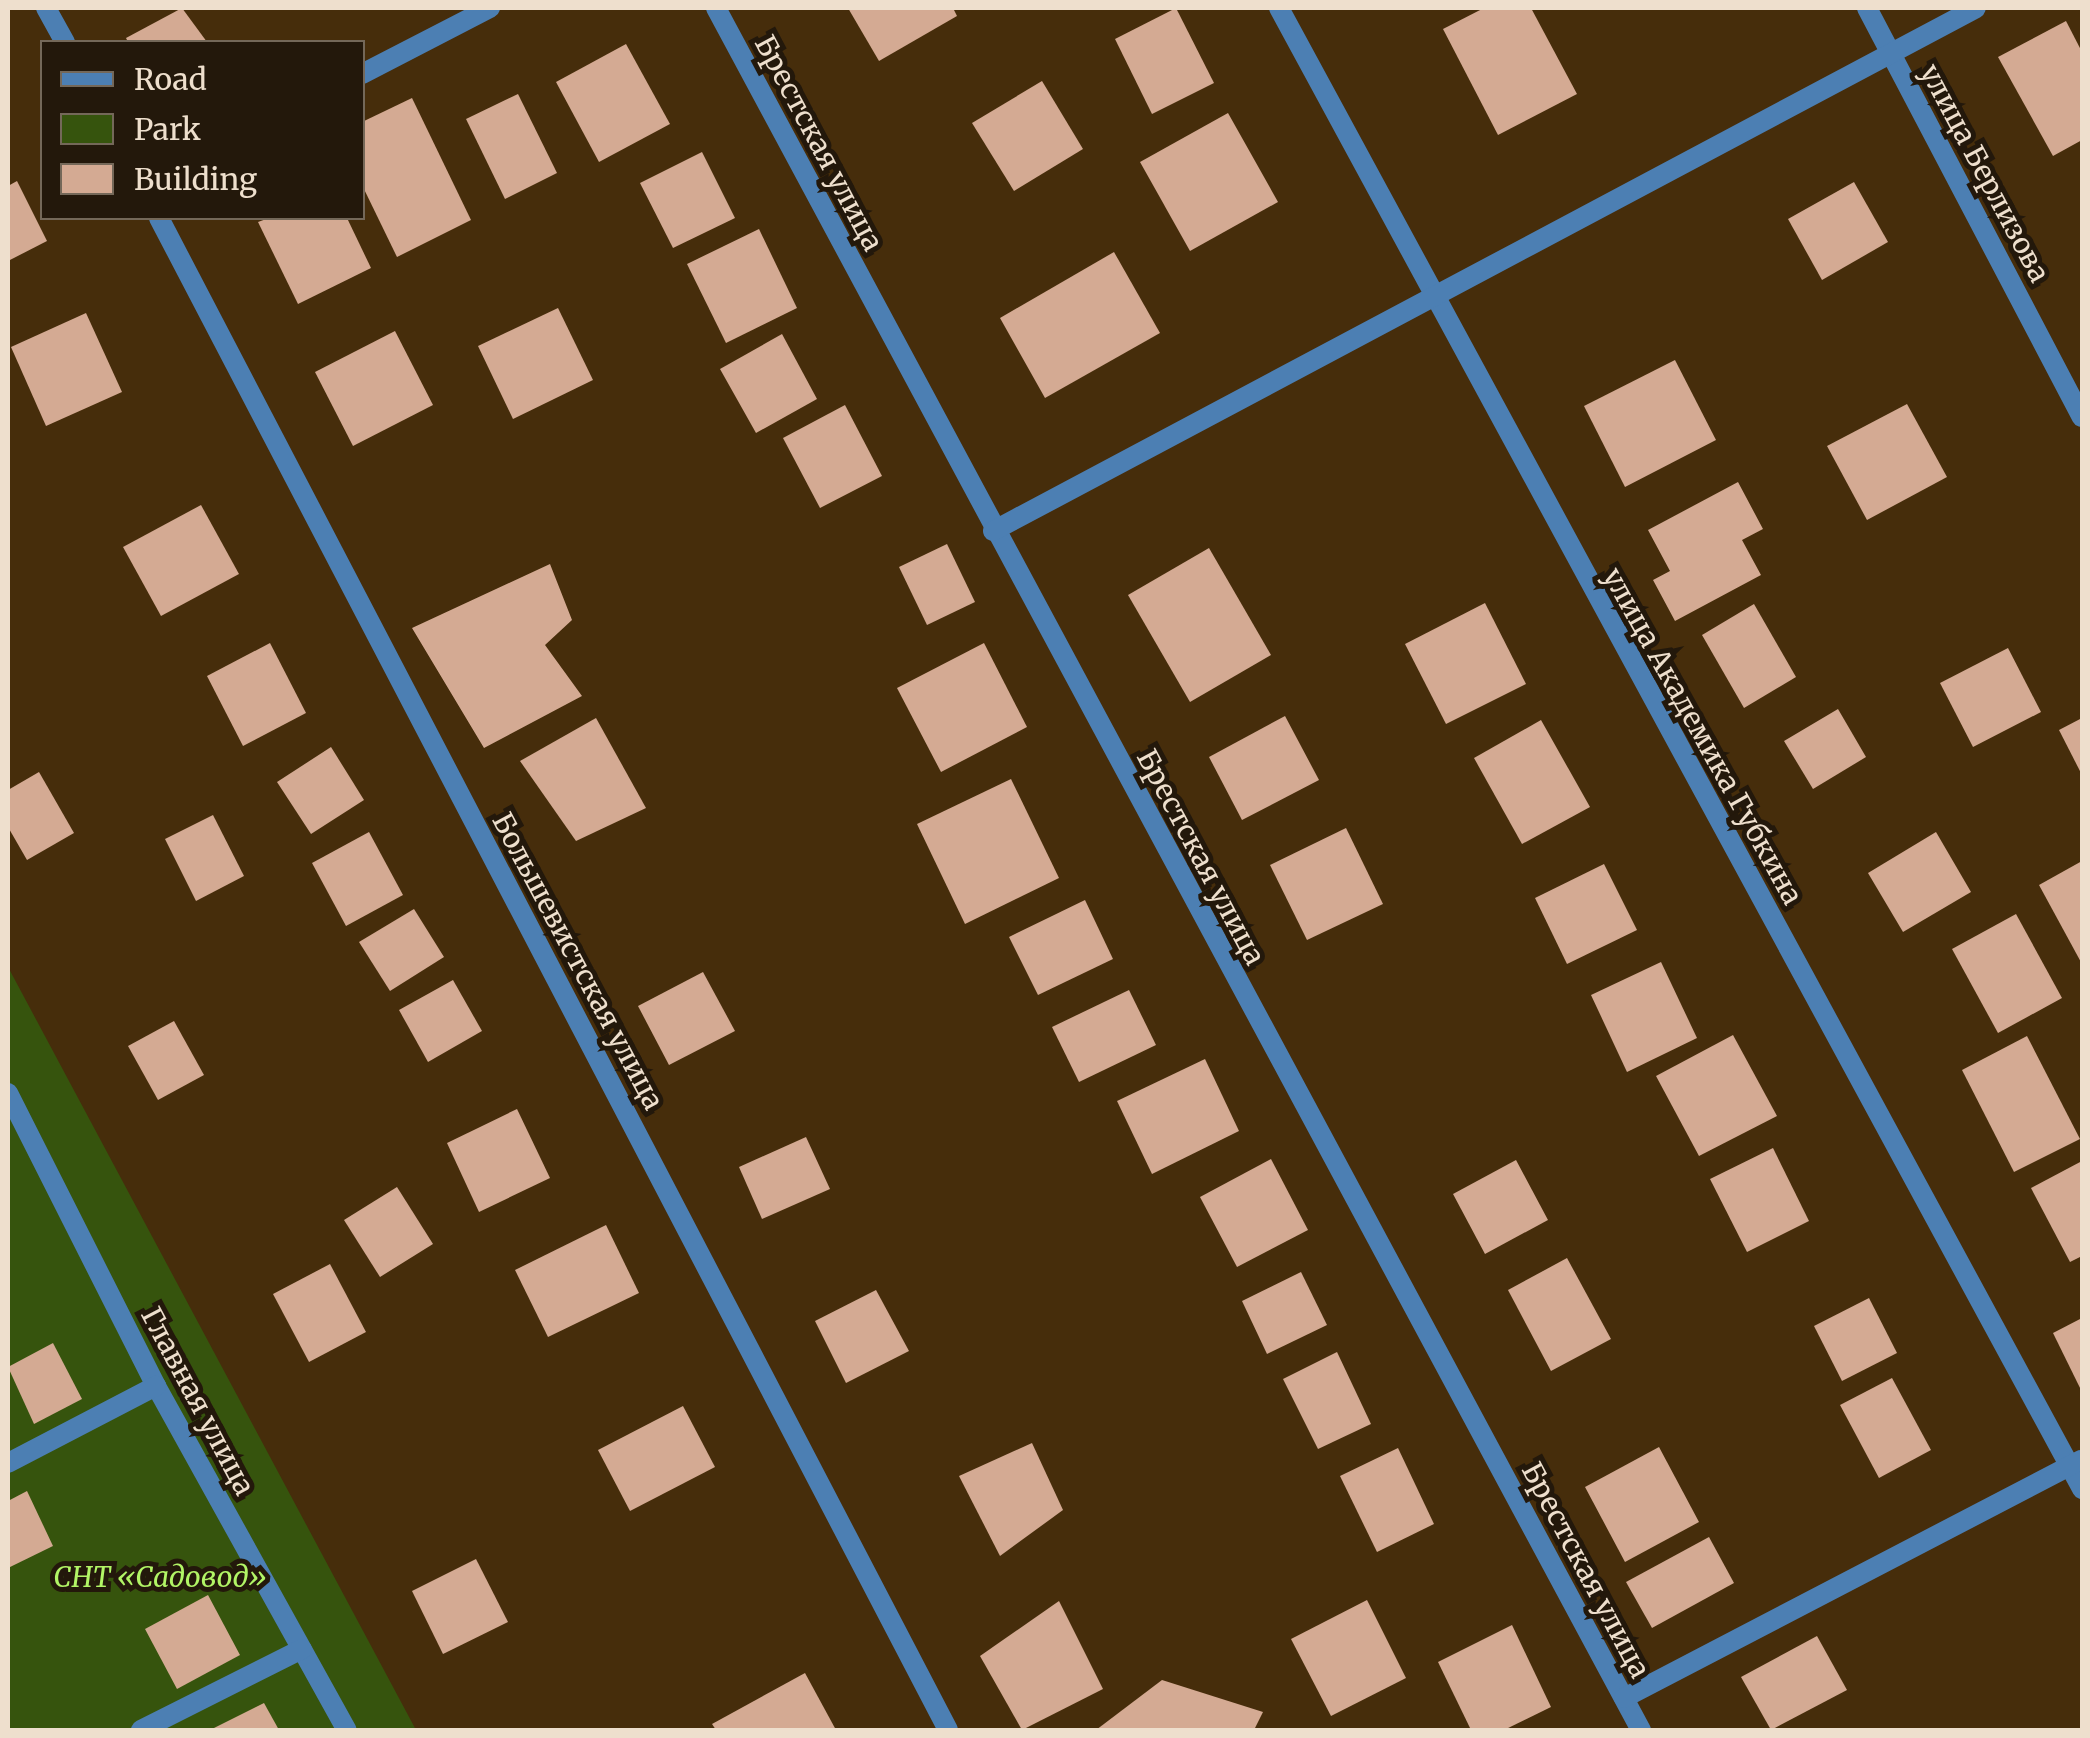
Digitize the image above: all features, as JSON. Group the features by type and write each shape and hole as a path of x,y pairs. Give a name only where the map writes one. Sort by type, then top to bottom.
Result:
{"street":[{"path":"46,8 63,40"},
{"path":"365,72 490,8"},
{"name":"Брестская улица","path":"716,8 1641,1730"},
{"name":"улица Академика Губкина","path":"1278,8 1431,296 2076,1462 2082,1489"},
{"name":"улица Берлизова","path":"1867,8 2082,418"},
{"path":"994,531 1976,8"},
{"name":"Большевистская улица","path":"160,220 948,1730"},
{"name":"Главная улица","path":"8,1094 17,1135 347,1730"},
{"path":"8,1463 156,1386"},
{"path":"1624,1698 2076,1462"},
{"path":"141,1730 302,1649"}],"green space":[{"name":"СНТ «Садовод»","path":"8,967 416,1730 8,1730"}],"building":[{"path":"182,8 206,40 127,40"},
{"path":"848,8 953,8 957,16 879,61"},
{"path":"1176,8 1214,83 1152,114 1115,39"},
{"path":"1484,8 1531,8 1577,94 1498,135 1443,29"},
{"path":"2066,21 2082,52 2082,140 2053,156 1998,57"},
{"path":"626,44 670,124 599,162 556,82"},
{"path":"1042,81 1083,149 1014,191 972,123"},
{"path":"518,94 557,173 505,199 466,119"},
{"path":"412,98 471,220 397,257 365,191 365,121"},
{"path":"1228,113 1278,202 1190,251 1140,162"},
{"path":"702,152 735,218 673,248 640,183"},
{"path":"17,181 47,241 8,261 8,186"},
{"path":"1854,182 1888,242 1822,280 1788,219"},
{"path":"348,220 371,268 298,304 258,222"},
{"path":"759,229 797,308 726,343 687,264"},
{"path":"1114,252 1160,333 1045,398 1000,318"},
{"path":"558,308 593,380 513,419 478,346"},
{"path":"86,313 122,392 46,426 11,347"},
{"path":"395,331 433,405 353,446 315,372"},
{"path":"782,334 817,399 756,433 720,369"},
{"path":"1675,360 1716,440 1625,487 1584,406"},
{"path":"1907,404 1947,477 1867,520 1827,446"},
{"path":"845,405 882,476 820,508 783,438"},
{"path":"1738,482 1763,529 1742,540 1761,575 1675,621 1653,580 1670,571 1648,530"},
{"path":"201,505 239,574 161,616 123,547"},
{"path":"947,544 975,602 927,625 899,567"},
{"path":"1209,548 1271,655 1190,702 1128,595"},
{"path":"550,564 572,620 545,645 582,696 484,748 412,628"},
{"path":"1485,603 1526,684 1446,724 1405,644"},
{"path":"1754,604 1796,677 1744,708 1702,635"},
{"path":"270,643 306,713 243,746 207,676"},
{"path":"984,643 1027,727 941,772 897,688"},
{"path":"2008,648 2041,712 1973,747 1940,683"},
{"path":"1838,709 1866,757 1813,789 1784,741"},
{"path":"1285,716 1319,780 1242,820 1209,757"},
{"path":"596,718 646,808 576,841 520,761"},
{"path":"2082,718 2082,775 2059,730"},
{"path":"1541,720 1590,807 1522,844 1474,758"},
{"path":"331,747 364,800 311,834 277,782"},
{"path":"39,772 74,833 27,860 8,827 8,790"},
{"path":"1011,779 1059,878 965,924 917,824"},
{"path":"213,815 244,876 196,901 165,839"},
{"path":"1346,828 1383,904 1307,940 1270,865"},
{"path":"369,832 403,895 346,926 312,863"},
{"path":"1936,832 1971,892 1903,932 1868,873"},
{"path":"2082,861 2082,964 2039,885"},
{"path":"1604,864 1637,930 1567,964 1535,898"},
{"path":"1085,900 1113,959 1038,995 1009,937"},
{"path":"414,909 444,957 390,991 359,942"},
{"path":"2016,914 2062,998 1998,1033 1952,949"},
{"path":"1661,962 1697,1038 1627,1072 1591,995"},
{"path":"703,972 735,1031 669,1065 638,1006"},
{"path":"453,980 482,1031 428,1062 399,1010"},
{"path":"1129,990 1156,1045 1079,1082 1052,1027"},
{"path":"174,1021 204,1075 158,1100 128,1046"},
{"path":"1733,1035 1777,1116 1699,1156 1656,1076"},
{"path":"2027,1036 2080,1139 2014,1172 1962,1070"},
{"path":"1205,1059 1239,1131 1152,1174 1117,1101"},
{"path":"517,1109 550,1178 479,1212 447,1143"},
{"path":"806,1137 830,1189 762,1219 739,1167"},
{"path":"1773,1148 1809,1221 1747,1252 1710,1179"},
{"path":"1271,1159 1308,1230 1237,1267 1200,1197"},
{"path":"1516,1160 1548,1220 1485,1254 1453,1194"},
{"path":"2082,1161 2082,1256 2070,1262 2031,1188"},
{"path":"397,1187 433,1244 380,1277 344,1220"},
{"path":"606,1225 639,1293 548,1337 515,1270"},
{"path":"1567,1258 1611,1339 1551,1371 1508,1290"},
{"path":"330,1264 366,1332 309,1362 273,1294"},
{"path":"1301,1272 1327,1325 1267,1354 1242,1301"},
{"path":"876,1290 909,1351 846,1383 815,1321"},
{"path":"1869,1298 1897,1353 1842,1381 1814,1326"},
{"path":"2082,1318 2082,1392 2053,1333"},
{"path":"53,1343 82,1399 34,1424 8,1367"},
{"path":"1337,1352 1371,1424 1318,1449 1283,1379"},
{"path":"1892,1378 1931,1450 1879,1478 1840,1405"},
{"path":"683,1406 715,1467 630,1511 598,1450"},
{"path":"1032,1443 1063,1510 1000,1556 959,1476"},
{"path":"1659,1447 1699,1522 1625,1562 1585,1487"},
{"path":"1398,1448 1434,1524 1377,1552 1340,1476"},
{"path":"27,1491 53,1546 8,1568 8,1501"},
{"path":"1709,1537 1734,1583 1652,1628 1626,1582"},
{"path":"476,1559 508,1622 443,1654 412,1591"},
{"path":"208,1595 240,1655 177,1689 145,1629"},
{"path":"1367,1600 1406,1678 1331,1716 1291,1639"},
{"path":"1059,1601 1103,1689 1022,1730 980,1656"},
{"path":"1512,1625 1551,1707 1504,1730 1471,1730 1438,1662"},
{"path":"1817,1636 1847,1690 1771,1730 1741,1677"},
{"path":"805,1673 836,1730 716,1730 712,1724"},
{"path":"1162,1680 1263,1712 1254,1730 1096,1730"},
{"path":"264,1703 279,1730 210,1730"}]}
